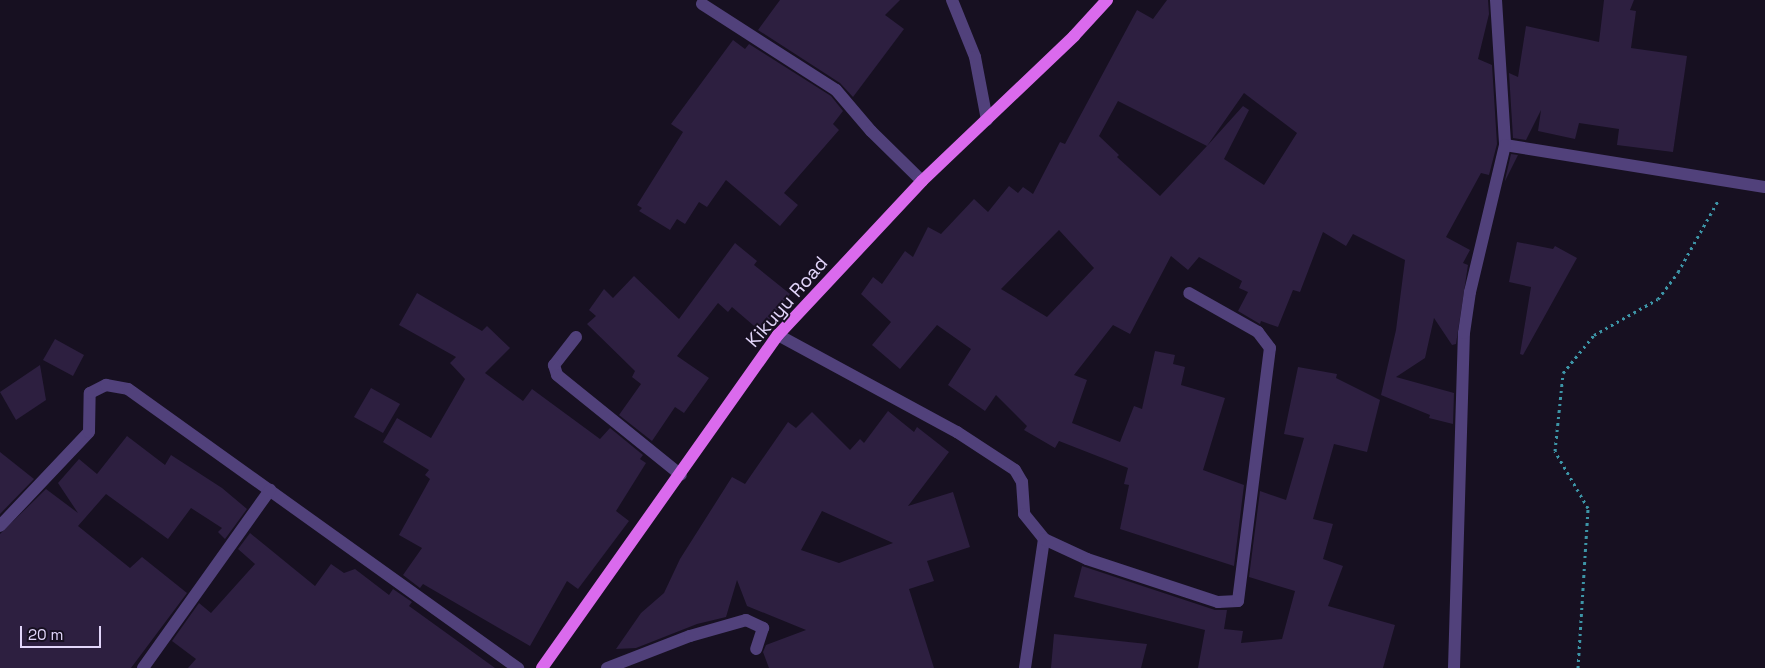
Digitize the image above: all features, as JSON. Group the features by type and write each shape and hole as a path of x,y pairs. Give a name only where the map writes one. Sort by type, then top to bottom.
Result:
{"main road":[{"name":"Kikuyu Road","path":"542,668 681,475 778,335 922,181 987,120 1107,0"}],"street":[{"path":"952,0 976,57 987,120"},
{"path":"1454,668 1464,333 1470,292 1505,145 1496,0"},
{"path":"702,4 836,90 871,131 922,181"},
{"path":"1505,145 1765,187"},
{"path":"778,335 957,432 1016,470 1022,482 1024,514 1044,539 1086,559 1218,602 1238,601 1270,348 1258,332 1189,293"},
{"path":"576,337 554,365 557,375 681,475"},
{"path":"0,526 88,432 90,393 106,385 128,389 518,668"},
{"path":"143,668 270,490"},
{"path":"1025,668 1044,539"},
{"path":"607,668 690,636 746,620 763,628 756,649"}],"path":[{"path":"1578,668 1588,508 1555,451 1563,373 1594,335 1658,299 1678,272 1729,182"}],"building":[{"path":"780,0 900,0 885,15 904,29 853,97 840,83 758,30"},
{"path":"1167,0 1488,0 1489,14 1478,59 1492,65 1497,144 1489,175 1481,173 1446,237 1470,250 1463,263 1468,265 1456,344 1452,345 1434,318 1425,358 1396,377 1454,393 1453,424 1429,418 1430,415 1381,395 1396,330 1405,260 1353,234 1346,246 1323,232 1300,292 1293,290 1278,327 1261,321 1260,324 1238,311 1248,292 1239,288 1242,281 1199,257 1188,270 1171,256 1130,334 1113,325 1074,375 1087,380 1072,423 1120,442 1134,406 1142,409 1155,351 1175,355 1173,364 1185,367 1181,385 1225,398 1203,470 1244,485 1234,566 1120,529 1129,485 1124,484 1128,468 1059,441 1055,448 1024,430 1027,426 996,395 985,411 948,385 971,349 937,325 900,369 872,345 891,322 861,294 873,277 882,284 905,251 913,257 928,227 941,234 974,199 988,212 1009,186 1018,193 1023,187 1033,194 1060,142 1065,144 1137,10 1153,19","holes":["1244,93 1297,133 1264,185 1224,159 1249,110 1243,106 1207,146","1118,101 1207,146 1160,196 1117,157 1119,155 1099,136","1059,230 1094,268 1047,317 1001,289"]},
{"path":"1604,0 1634,0 1630,10 1636,11 1631,48 1687,56 1673,152 1617,145 1619,129 1579,123 1575,139 1538,131 1541,110 1526,140 1513,138 1509,73 1518,77 1526,26 1599,42"},
{"path":"733,40 745,49 749,44 831,96 843,111 833,124 839,130 784,193 798,205 780,226 726,180 707,207 699,202 685,224 677,219 670,230 639,211 642,208 637,205 683,132 671,124"},
{"path":"1511,154 1518,155 1505,181 1505,180"},
{"path":"1517,242 1553,249 1555,246 1577,258 1523,355 1520,354 1531,287 1509,282"},
{"path":"735,243 757,261 754,265 790,294 760,331 732,307 728,312 718,303 677,356 709,378 684,413 675,407 652,441 619,415 641,384 632,377 635,371 587,324 596,316 589,310 604,289 613,298 634,276 679,319"},
{"path":"417,293 482,331 487,326 510,348 485,373 523,401 532,389 600,439 610,428 643,455 640,459 646,463 616,511 629,521 578,589 567,581 530,646 423,584 420,588 403,575 422,548 399,535 430,479 425,475 429,470 383,442 397,418 431,438 465,379 450,363 456,357 399,325"},
{"path":"55,339 84,355 73,376 43,360"},
{"path":"40,365 46,400 16,420 0,392"},
{"path":"1298,367 1337,374 1336,378 1380,400 1367,452 1334,444 1313,519 1333,524 1323,559 1343,566 1328,606 1395,625 1383,668 1198,668 1205,630 1074,597 1082,566 1215,610 1227,610 1224,629 1243,631 1241,643 1282,639 1295,591 1249,577 1260,491 1286,500 1304,438 1284,434"},
{"path":"371,388 400,404 383,433 354,417"},
{"path":"888,411 914,432 917,427 949,452 908,506 953,492 970,547 927,561 934,581 909,589 934,668 769,668 763,652 766,645 806,630 747,606 737,580 726,617 697,624 636,648 616,649 641,613 664,593 680,559 732,477 745,484 788,422 796,428 812,412 850,450 860,439 864,443","holes":["822,511 893,543 839,563 801,550"]},
{"path":"127,436 165,465 171,455 222,488 247,509 225,539 218,532 222,528 191,508 168,539 106,494 78,526 130,568 142,557 187,593 131,668 0,668 0,534 46,489 78,513 58,483 79,459 97,474"},
{"path":"0,452 34,479 0,514"},
{"path":"250,533 315,586 331,564 344,573 355,569 389,595 393,589 412,602 409,606 495,668 188,668 196,659 172,641 199,603 211,613 255,564 238,549"},
{"path":"1054,634 1147,644 1141,668 1051,668"}]}
